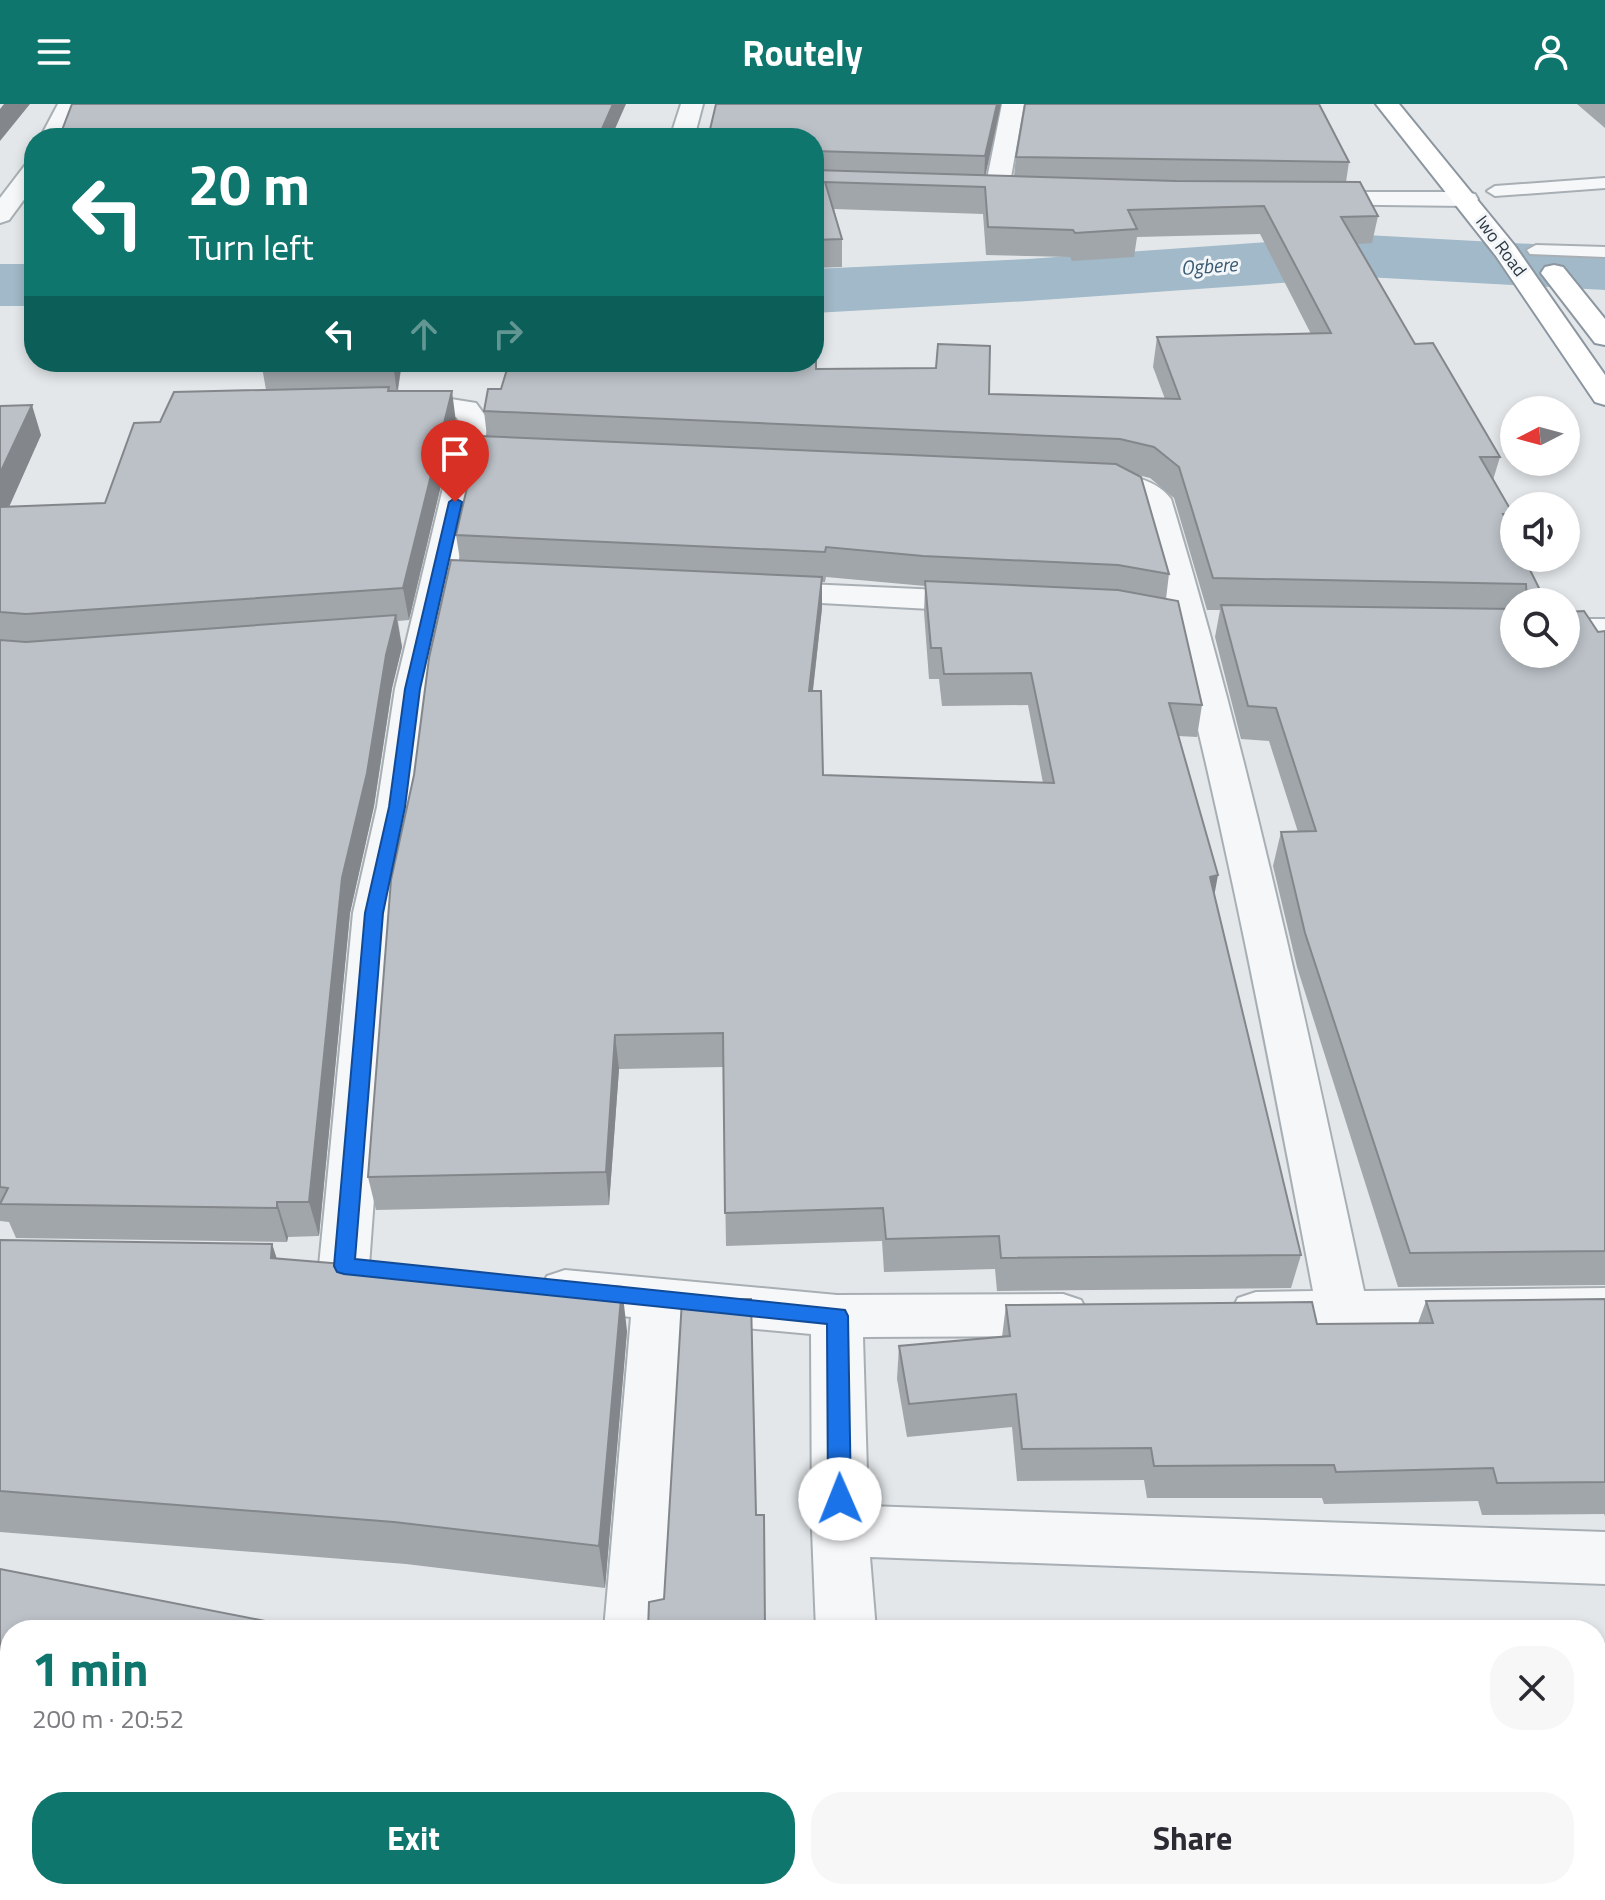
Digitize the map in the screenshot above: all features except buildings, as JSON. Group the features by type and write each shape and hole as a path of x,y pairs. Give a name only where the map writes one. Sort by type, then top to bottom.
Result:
{"highway":[{"name":"Iwo Road","path":"1387,104 1506,251 1605,396"},
{"name":"Iwo Road","path":"1477,169 1605,337"}],"street":[{"path":"57,128 69,104"},
{"path":"685,128 692,104"},
{"path":"996,194 1013,104"},
{"path":"0,215 24,183"},
{"path":"966,193 1028,195"},
{"path":"1277,199 1466,199"},
{"path":"344,1268 374,913 397,807 413,689 411,633 437,577 483,453 474,421 466,409 426,404 363,405"},
{"path":"1068,479 1115,481 1138,488 1155,499 1192,621 1242,826 1343,1313"},
{"path":"437,577 544,582"},
{"path":"733,590 1019,603"},
{"path":"1580,629 1605,630"},
{"path":"517,1285 837,1316 1106,1314"},
{"path":"635,1620 658,1300"},
{"path":"1217,1314 1605,1309"},
{"path":"837,1316 840,1530 845,1620"},
{"path":"840,1530 1605,1558"}],"lane":[{"path":"1495,191 1605,183"},
{"path":"1523,231 1605,252"}],"waterway":[{"name":"Ogbere","path":"824,290 1028,280 1366,256 1605,269"},
{"name":"Ogbere","path":"0,285 24,285"}],"route":[{"path":"455,502 413,689 397,807 374,913 344,1266 837,1316 840,1499"}]}
